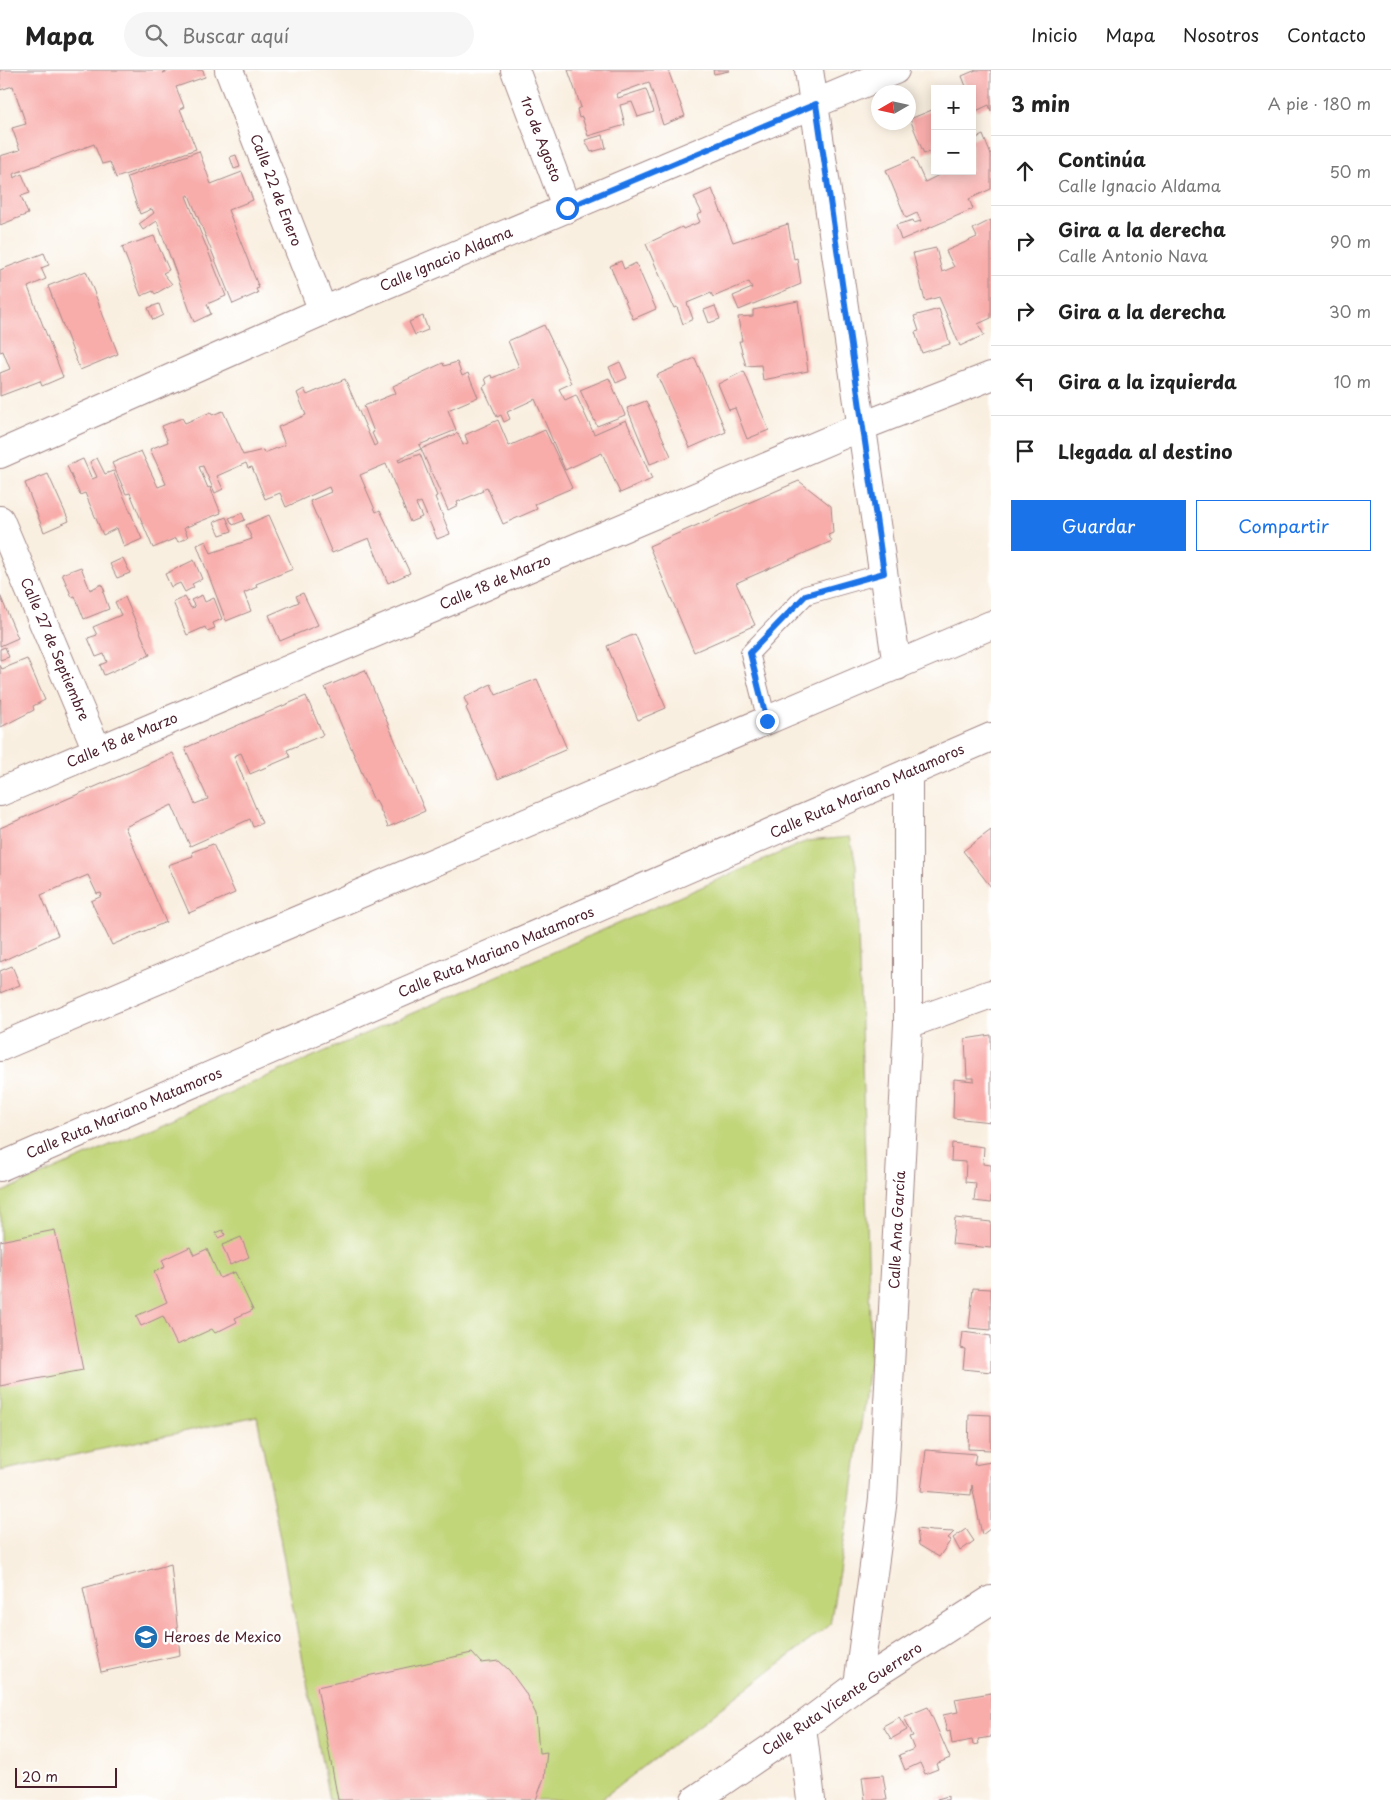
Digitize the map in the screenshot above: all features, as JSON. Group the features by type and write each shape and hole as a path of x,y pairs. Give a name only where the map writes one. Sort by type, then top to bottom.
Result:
{"street":[{"name":"Calle 22 de Enero","path":"229,70 323,311"},
{"name":"1ro de Agosto","path":"515,70 567,208"},
{"path":"809,70 816,104 897,666"},
{"name":"Calle Ignacio Aldama","path":"0,454 323,311 895,70"},
{"name":"Calle 18 de Marzo","path":"0,792 863,426 991,376"},
{"name":"Calle 27 de Septiembre","path":"0,520 98,750"},
{"path":"0,1047 991,625"},
{"name":"Calle Ruta Mariano Matamoros","path":"0,1166 991,737"},
{"name":"Calle Ana García","path":"858,1686 883,1499 908,1024 908,773"},
{"path":"908,1024 991,994"},
{"name":"Calle Ruta Vicente Guerrero","path":"695,1800 802,1727 858,1686 991,1600"},
{"path":"802,1727 811,1800"}],"lane":[{"path":"767,721 750,653 806,595 884,573"}],"green space":[{"path":"850,837 856,865 871,1351 850,1506 830,1625 600,1800 329,1800 257,1416 0,1471 0,1193 807,841"}],"building":[{"path":"0,70 167,70 163,73 171,70 203,70 205,77 176,87 184,107 180,109 196,149 116,178 110,162 102,164 94,144 13,174 14,178 22,174 30,193 21,196 28,214 0,225 0,156 20,150 12,128 26,124 13,86 0,90"},
{"path":"568,70 668,70 685,116 663,125 649,82 616,94 618,98 646,89 654,112 638,117 632,102 620,105 625,125 588,136 582,117 579,118 577,109 581,107"},
{"path":"713,70 729,70 729,71 714,74"},
{"path":"976,70 991,70 991,111 989,105 976,111 976,85 965,85 962,76"},
{"path":"931,110 931,151 924,154 914,130 916,130 916,117"},
{"path":"603,135 606,148 591,152 585,140"},
{"path":"983,135 991,155 991,189 969,199 973,209 901,240 896,225 913,220 914,223 921,221 917,213 906,218 886,170 914,158 925,182 939,175 976,175 976,138"},
{"path":"199,151 211,184 242,172 253,200 228,210 259,288 256,289 258,293 233,304 189,195 186,196 226,296 207,304 211,314 194,322 157,221 143,230 139,224 154,213 152,209 140,214 127,177"},
{"path":"236,155 240,167 234,169 230,157"},
{"path":"712,189 733,242 788,224 794,259 797,258 801,284 739,310 733,296 752,288 749,282 713,297 711,293 687,303 693,319 683,324 677,307 674,308 646,244 682,227 683,229 700,222 697,215 702,213 694,197"},
{"path":"991,220 991,318 978,324 984,335 960,346 939,297 925,301 913,253 936,248 942,272 954,267 946,251 977,237 973,229"},
{"path":"154,236 169,270 163,273 172,284 155,294 153,291 141,296 122,247"},
{"path":"44,253 49,265 41,268 46,279 28,287 63,377 42,386 40,381 0,396 0,373 10,369 3,351 0,352 0,270"},
{"path":"621,261 624,269 636,263 656,309 633,319 610,266"},
{"path":"86,271 118,354 80,370 48,286"},
{"path":"798,301 808,371 763,380 761,365 746,366 739,341 742,341 738,317 753,316 753,310"},
{"path":"159,304 163,315 153,320 148,308"},
{"path":"715,306 720,319 709,323 704,310"},
{"path":"939,309 950,344 922,353 915,332 919,331 914,316"},
{"path":"423,316 428,330 415,335 409,322"},
{"path":"544,325 572,383 559,389 565,400 576,395 594,434 626,420 652,479 620,493 602,453 565,470 535,399 507,412 510,419 504,422 501,415 497,417 483,387 487,384 485,378 491,375 492,378 519,367 508,341"},
{"path":"695,358 726,432 690,448 657,375"},
{"path":"457,362 462,376 468,373 478,397 448,410 456,430 419,445 421,449 398,459 399,462 420,454 450,534 437,539 421,502 416,504 422,517 410,522 386,464 360,475 376,512 380,510 410,573 388,583 369,538 332,553 310,501 331,492 329,487 286,507 280,493 265,499 252,467 248,468 246,463 217,476 223,489 215,493 203,466 199,467 221,513 184,528 188,537 178,542 176,538 153,548 130,493 126,494 112,463 141,451 158,487 166,484 150,449 168,442 162,426 182,418 185,423 211,412 212,415 223,411 243,455 263,450 264,453 285,445 278,427 306,415 297,393 304,389 307,395 345,379 374,446 377,444 372,433 374,432 364,406 396,393 393,386 443,363 444,366"},
{"path":"620,362 627,378 616,383 609,367"},
{"path":"744,371 769,430 747,439 735,408 729,410 718,384"},
{"path":"609,378 625,415 597,426 580,390"},
{"path":"646,401 671,456 650,464 627,408"},
{"path":"498,420 509,446 545,430 572,488 535,504 537,509 503,524 487,487 482,489 483,491 457,502 458,505 448,510 421,449 458,433 463,445 468,443 465,435"},
{"path":"97,458 105,474 113,471 142,539 124,547 117,528 103,535 85,493 80,495 67,466 83,459 92,479 97,477 90,462"},
{"path":"48,474 69,521 44,532 25,483"},
{"path":"799,481 831,506 833,533 828,535 832,541 736,583 755,625 694,652 649,546"},
{"path":"242,513 245,520 233,525 229,518"},
{"path":"269,515 293,569 256,584 257,587 244,593 251,611 226,621 197,545 206,541 211,553 252,539 246,525"},
{"path":"226,517 232,531 220,535 214,522"},
{"path":"123,558 130,573 117,578 110,564"},
{"path":"194,560 202,579 192,584 194,587 185,592 180,583 171,587 165,574"},
{"path":"81,567 90,590 102,584 109,609 84,619 75,596 72,597 62,574"},
{"path":"303,593 318,625 280,641 269,615 299,602 296,596"},
{"path":"0,595 18,638 0,646"},
{"path":"202,595 205,602 214,598 222,619 213,623 215,628 207,631 205,627 187,635 173,602 185,597 191,608 195,607 191,600"},
{"path":"125,597 150,655 104,675 100,665 107,662 104,654 96,657 88,638 97,635 93,627 121,615 115,602"},
{"path":"635,634 666,708 638,720 607,646"},
{"path":"5,647 9,657 0,660 0,649"},
{"path":"27,659 45,700 33,706 34,710 1,727 0,665 2,669"},
{"path":"365,670 425,811 388,827 376,800 374,801 325,687"},
{"path":"537,679 567,749 498,779 466,708 468,706 464,698 491,684 496,695"},
{"path":"306,696 323,735 287,750 290,757 250,774 241,753 234,756 262,823 253,827 250,819 190,846 172,805 125,827 166,922 112,945 91,901 102,896 101,893 97,894 88,875 41,895 58,935 0,962 0,828 173,753 195,804 208,799 185,748"},
{"path":"991,830 991,887 963,851"},
{"path":"213,844 235,893 189,913 168,865 193,856 192,852"},
{"path":"12,966 20,985 0,993 0,971"},
{"path":"991,1035 991,1122 953,1118 954,1079 974,1081 974,1078 967,1078 965,1039"},
{"path":"952,1143 984,1147 983,1164 991,1165 991,1203 974,1201 976,1183 965,1182 966,1162 951,1161"},
{"path":"955,1218 991,1222 991,1248 952,1244"},
{"path":"55,1230 83,1370 0,1386 0,1241"},
{"path":"223,1230 225,1235 218,1238 216,1233"},
{"path":"241,1237 249,1257 230,1265 222,1245"},
{"path":"190,1247 194,1255 207,1249 220,1278 235,1272 253,1310 235,1318 237,1322 215,1333 212,1329 177,1345 163,1316 141,1326 136,1316 167,1302 154,1272 165,1267 162,1260"},
{"path":"973,1288 991,1289 991,1330 969,1328"},
{"path":"963,1332 991,1336 991,1372 963,1369 965,1349 961,1348"},
{"path":"969,1414 991,1415 991,1450 968,1449"},
{"path":"926,1450 976,1454 974,1465 991,1462 991,1528 982,1535 972,1485 971,1495 921,1491"},
{"path":"917,1529 954,1532 948,1538 951,1540 939,1557 919,1545"},
{"path":"966,1529 974,1541 960,1551 953,1538"},
{"path":"171,1564 180,1655 101,1672 83,1588"},
{"path":"472,1653 481,1663 499,1661 509,1670 525,1692 536,1714 539,1753 547,1752 544,1778 536,1800 338,1800 317,1687"},
{"path":"991,1693 991,1737 978,1739 979,1744 973,1745 972,1740 952,1744 950,1731 947,1732 943,1715 958,1712 955,1699"},
{"path":"928,1707 950,1758 936,1764 938,1769 925,1774 920,1763 905,1770 899,1755 914,1749 909,1737 913,1736 904,1717"},
{"path":"899,1717 907,1730 891,1739 883,1726"},
{"path":"883,1775 887,1800 865,1800 862,1777"},
{"path":"948,1796 948,1800 937,1800 937,1799"}],"place":[{"name":"Heroes de Mexico","path":"146,1637"}],"route":[{"path":"567,208 816,104 884,573 806,595 750,653 767,721"}]}
